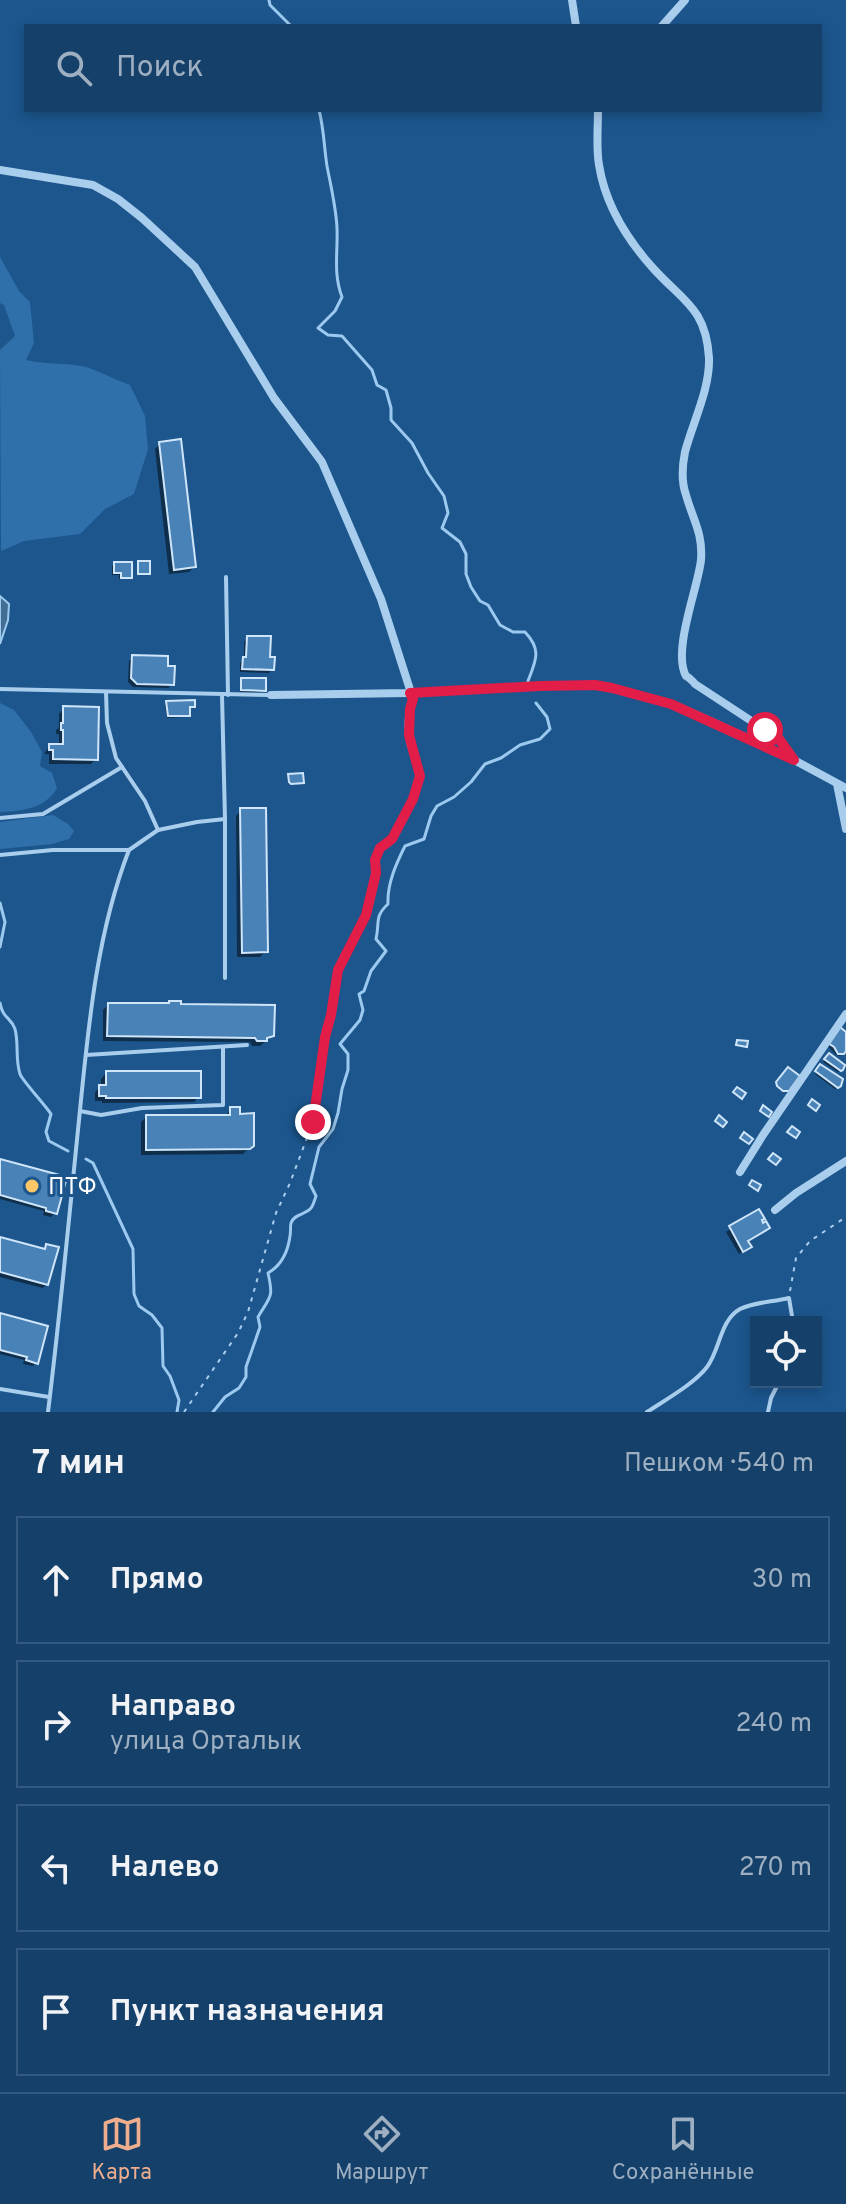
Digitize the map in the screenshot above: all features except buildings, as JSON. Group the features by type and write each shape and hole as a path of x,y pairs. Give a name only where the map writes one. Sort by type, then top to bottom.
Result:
{"street":[{"path":"572,0 576,24"},
{"path":"664,24 685,0"},
{"path":"598,112 599,164 617,218 653,268 692,306 705,330 708,349 709,369 683,466 685,494 699,527 701,542 700,562 684,626 683,665 686,676 779,739 794,760"},
{"path":"0,170 93,185 142,218 195,267 274,398 322,462 381,599 413,699 409,724 411,746"},
{"path":"271,695 410,693 540,686 595,685 612,688 671,704 794,760 842,786 846,829"},
{"path":"740,1172 846,1014"},
{"path":"775,1210 846,1161"}],"lane":[{"path":"225,978 226,577"},
{"path":"0,689 271,695"},
{"path":"106,692 105,711 116,758 145,801 158,830"},
{"path":"0,818 43,814 122,767"},
{"path":"0,855 53,850 129,850 158,830 225,819"},
{"path":"48,1412 86,1055 108,917 129,850"},
{"path":"86,1055 247,1045"},
{"path":"80,1111 101,1115 142,1108 223,1105 223,1047"},
{"path":"647,1412 706,1368 722,1333 738,1310 789,1298 792,1316"},
{"path":"768,1412 776,1388"},
{"path":"0,1389 49,1397"}],"path":[{"path":"184,1412 243,1324 276,1213 309,1137 317,1105 325,1037 338,970 366,915 376,873 375,860 380,848 392,839 413,799 420,776 411,746"},
{"path":"789,1298 796,1258 810,1241 846,1217"}],"shaded area":[{"path":"0,257 19,291 30,302 34,343 26,360 82,366 130,385 145,416 148,449 134,494 105,509 80,534 24,541 1,551 0,350 15,336 4,305 0,303"},
{"path":"0,596 9,604 8,620 0,644"},
{"path":"0,703 14,710 31,732 42,752 40,766 52,773 57,788 46,800 32,808 0,812"},
{"path":"53,815 74,831 69,839 52,844 0,849 0,822"}],"waterway":[{"path":"269,0 270,5 289,24"},
{"path":"319,112 336,212 337,271 342,297 335,311 318,328 328,335 342,336 372,370 377,385 386,390 391,420 412,443 444,496 448,513 442,528 460,542 466,554 466,574 471,587 480,601 488,605 500,625 513,632 525,632 534,644 535,661 528,681"},
{"path":"213,1412 225,1397 239,1388 246,1377 246,1367 260,1327 258,1317 271,1293 268,1273 281,1262 286,1252 292,1220 309,1210 315,1201 310,1184 319,1147 333,1129 348,1070 348,1054 340,1044 360,1020 363,1010 359,994 364,991 371,971 386,951 376,939 378,920 388,904 398,860 405,846 424,839 437,806 454,797 485,764 520,745 540,739 550,729 547,717 536,703"},
{"path":"0,903 5,922 0,947"},
{"path":"0,1003 15,1029 20,1074 51,1114 46,1132 49,1141 68,1151"},
{"path":"86,1159 93,1163 133,1249 134,1294 139,1306 152,1315 162,1328 163,1366 179,1400 177,1412"}],"place":[{"name":"ПТФ","path":"32,1186"}],"route":[{"path":"313,1122 338,970 366,915 376,873 375,860 380,848 392,839 413,799 420,776 409,735 413,699 410,693 595,685 671,704 794,760 779,739 765,730"}]}
